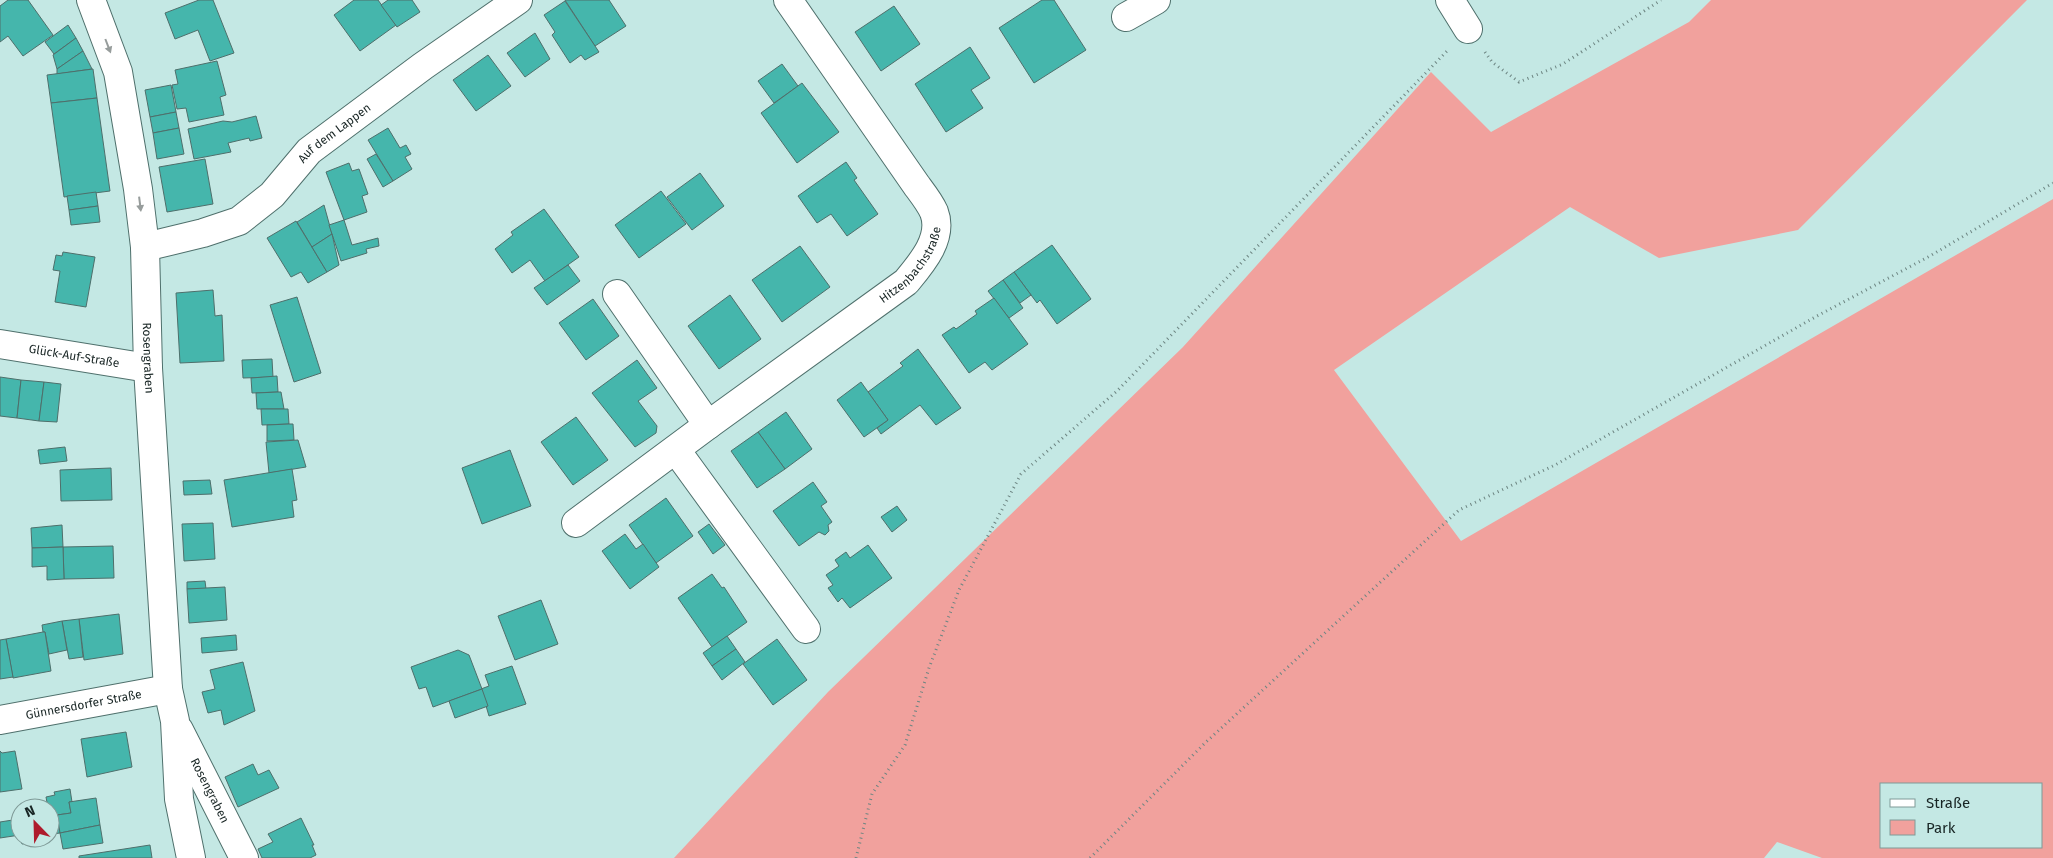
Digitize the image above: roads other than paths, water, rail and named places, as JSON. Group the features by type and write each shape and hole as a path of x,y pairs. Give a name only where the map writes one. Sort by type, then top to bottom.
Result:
{"street":[{"name":"Rosengraben","path":"91,0 118,72 138,189 145,247 148,368 168,689 175,722 179,799 191,858"},
{"name":"Auf dem Lappen","path":"145,247 203,233 239,221 272,195 309,151 415,71 518,0"},
{"name":"Hitzenbachstraße","path":"576,523 906,282 928,255 935,231 934,214 918,186 788,0"},
{"path":"1126,18 1156,0"},
{"path":"1450,0 1468,29"},
{"path":"618,294 708,425"},
{"name":"Glück-Auf-Straße","path":"0,344 148,368"},
{"path":"676,450 806,628"},
{"name":"Günnersdorfer Straße","path":"0,720 168,689"},
{"name":"Rosengraben","path":"175,722 244,858"}]}
